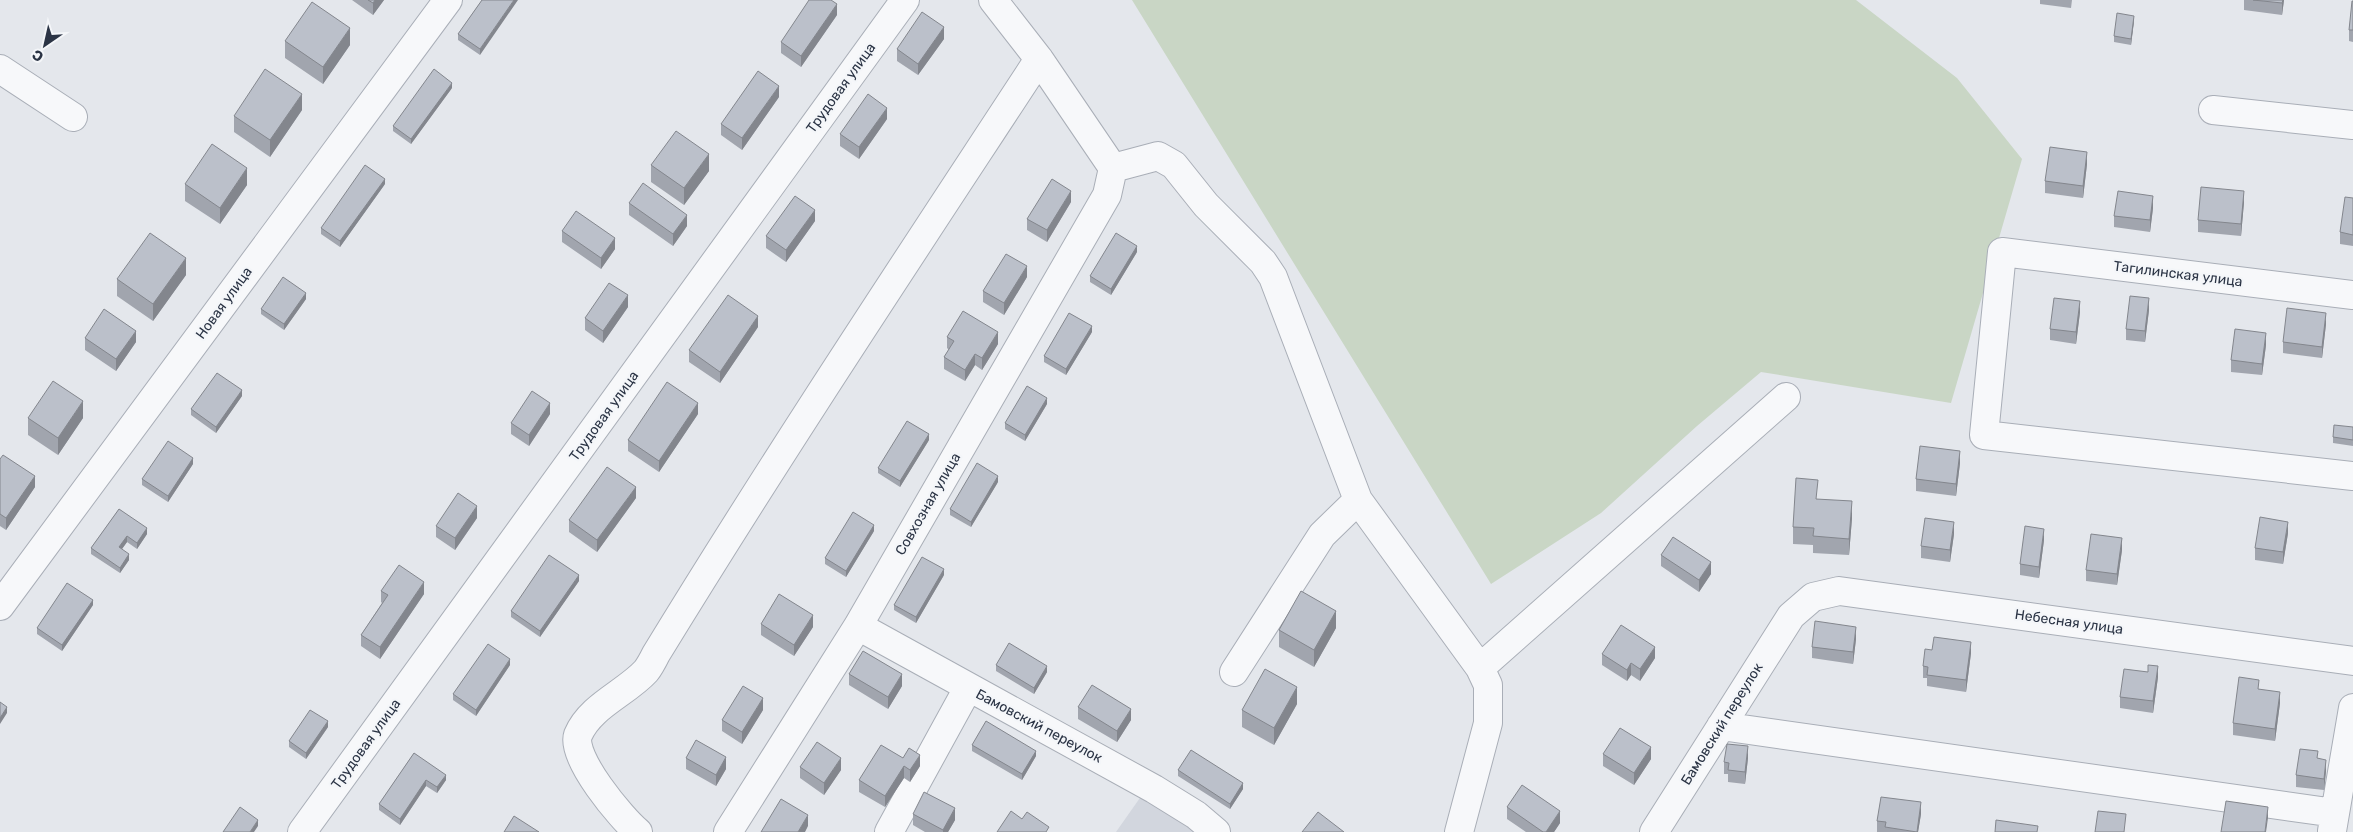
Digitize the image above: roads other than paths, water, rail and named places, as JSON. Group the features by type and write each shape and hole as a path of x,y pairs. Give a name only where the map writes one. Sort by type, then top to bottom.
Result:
{"street":[{"name":"Новая улица","path":"0,606 448,0"},
{"name":"Трудовая улица","path":"302,832 906,0"},
{"path":"993,0 1039,58 1113,168 1158,156 1174,165 1206,205 1263,262 1273,277 1358,500 1480,668 1488,685 1488,723 1459,832"},
{"path":"638,832 626,822 594,779 578,753 578,736 593,715 646,670 736,524 1039,58"},
{"path":"0,69 73,117"},
{"path":"2213,110 2353,125"},
{"name":"Совхозная улица","path":"728,832 858,626 1107,195 1113,168"},
{"name":"Тагилинская улица","path":"2353,295 2002,252 1984,435 2353,476"},
{"path":"1480,668 1786,397"},
{"path":"1234,672 1322,535 1358,500"},
{"name":"Небесная улица","path":"1791,616 1813,597 1839,591 2353,661"},
{"name":"Бамовский переулок","path":"1654,832 1791,616"},
{"name":"Бамовский переулок","path":"858,626 1154,789 1196,815 1216,832"},
{"path":"889,832 968,688"},
{"path":"1721,726 2334,823 2353,708"}]}
